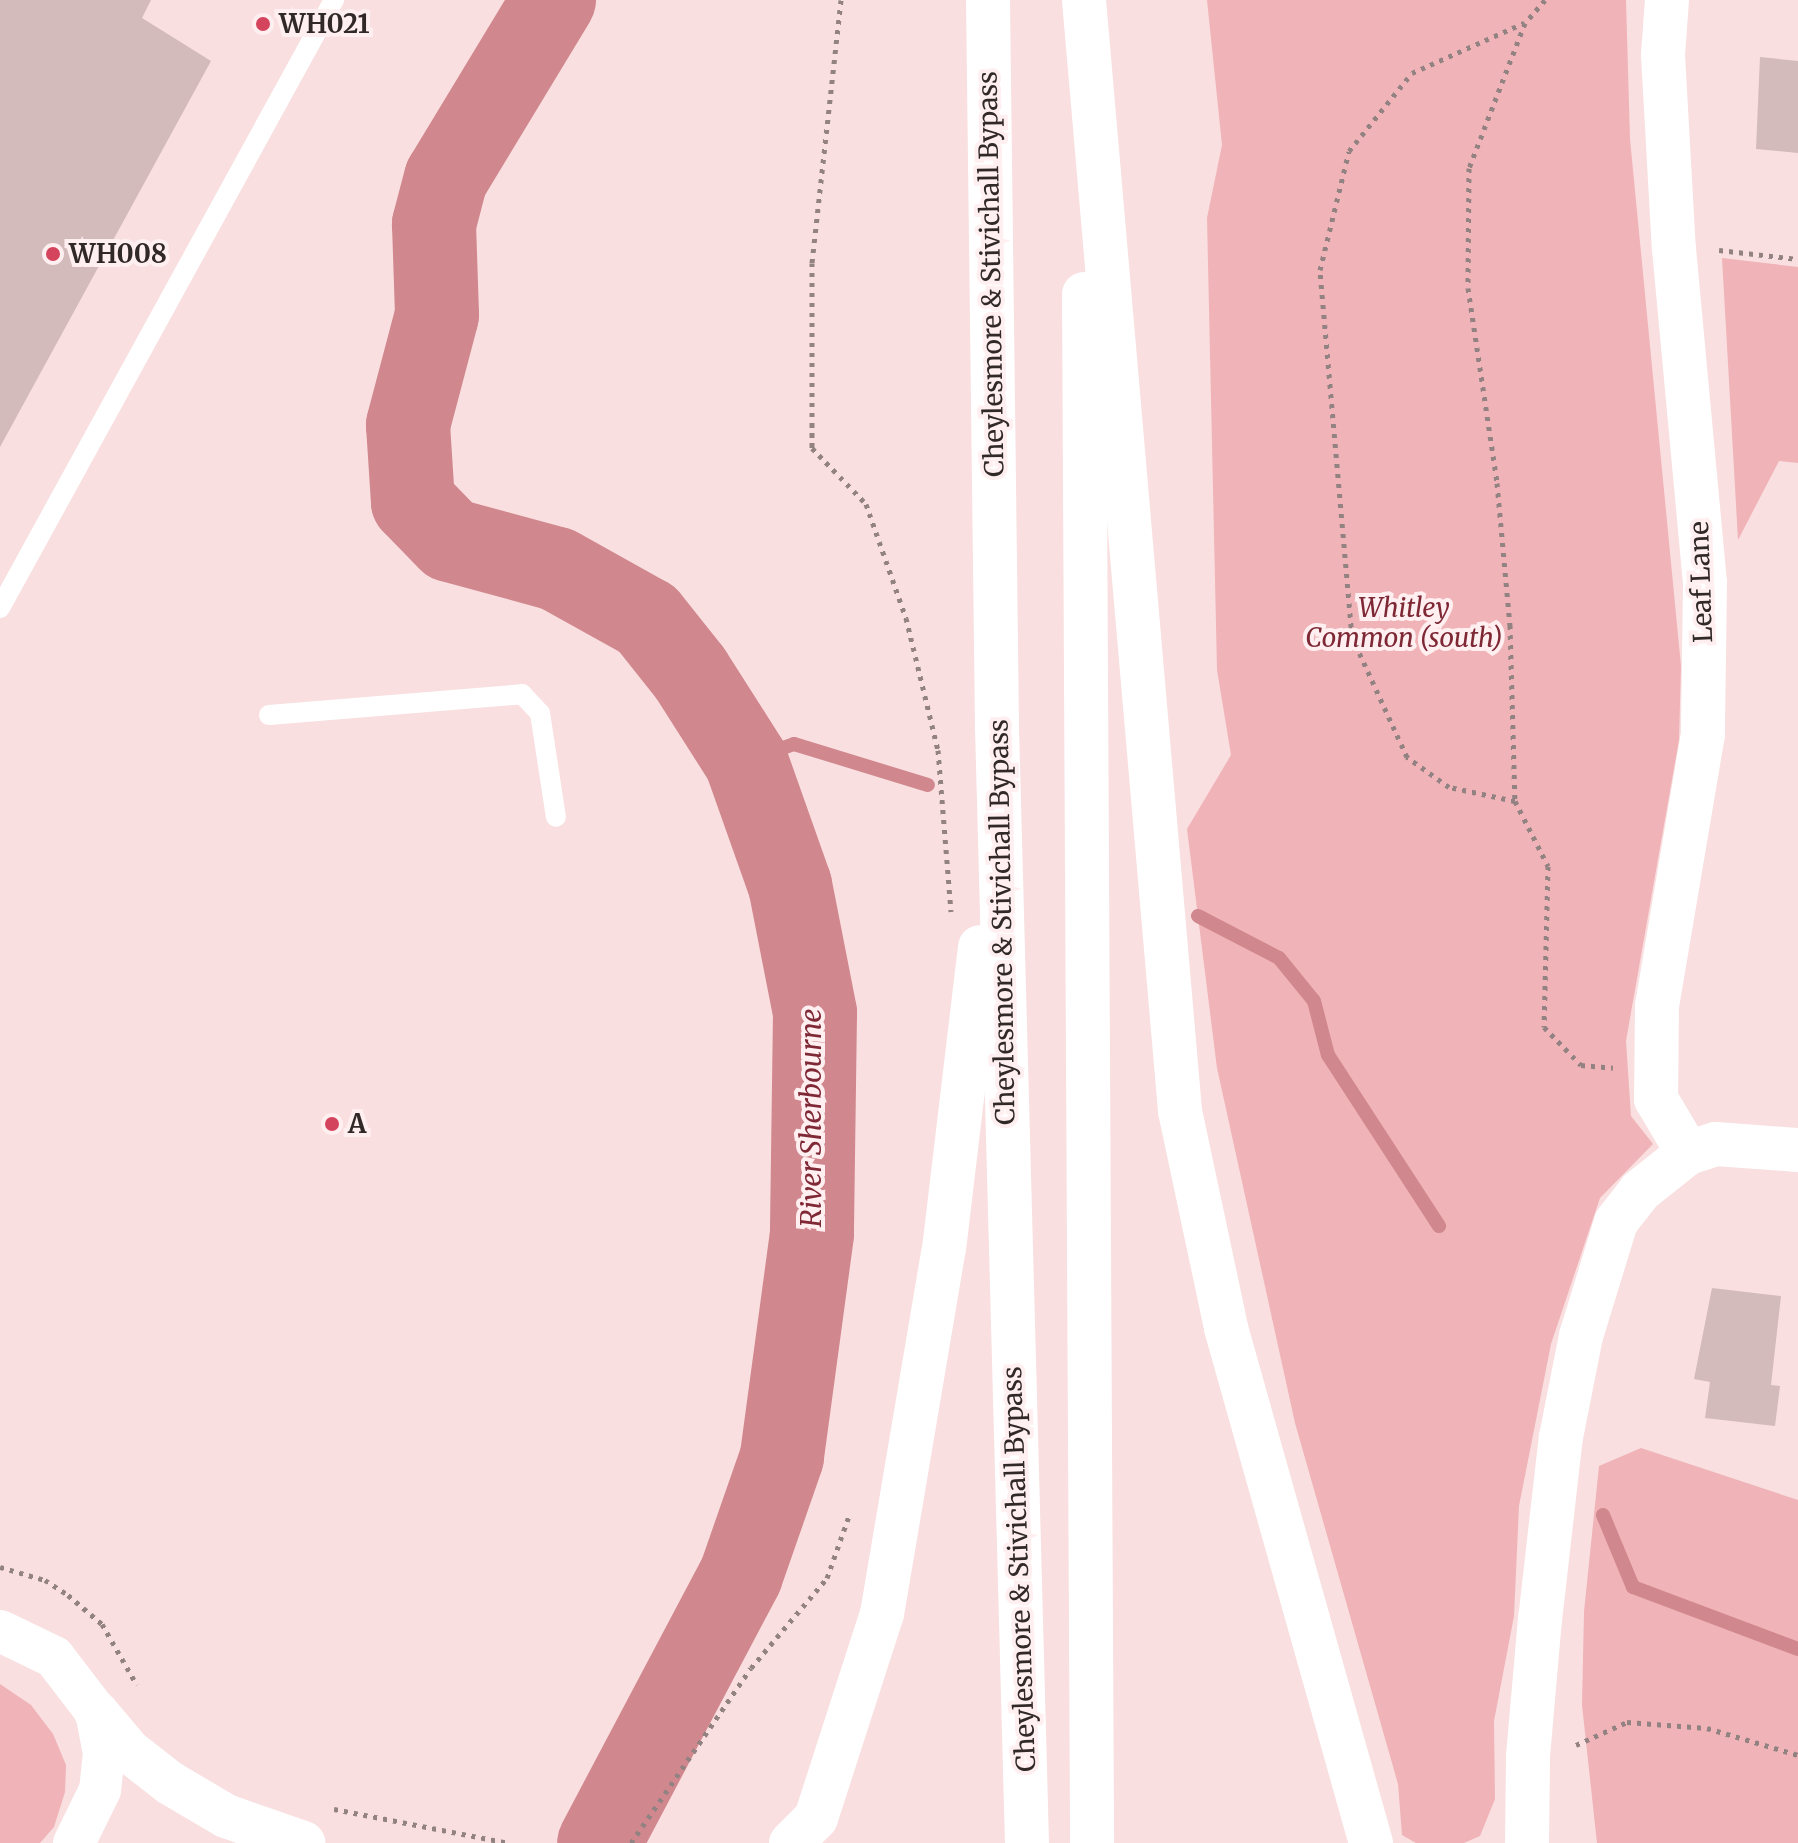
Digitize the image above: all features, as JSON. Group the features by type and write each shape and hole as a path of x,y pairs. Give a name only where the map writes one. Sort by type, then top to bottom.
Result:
{"main road":[{"name":"Cheylesmore & Stivichall Bypass","path":"988,0 998,790 1027,1843"},
{"path":"1084,0 1092,1843"},
{"path":"1084,0 1180,1111 1226,1328 1371,1843"},
{"name":"Leaf Lane","path":"1667,0 1663,55 1674,249 1705,583 1703,734 1657,1006 1653,1072 1656,1099 1688,1153"},
{"path":"791,1843 816,1818 882,1614 944,1249 998,790"},
{"path":"1527,1843 1528,1756 1561,1437 1581,1336 1616,1222 1640,1191 1688,1153 1716,1144 1798,1150"},
{"path":"96,1712 129,1751 170,1783 226,1816 303,1843"}],"street":[{"path":"0,1631 54,1657 96,1712 104,1753 101,1782 91,1817 74,1843"}],"lane":[{"path":"0,608 334,0"},
{"path":"269,715 522,694 540,713 556,817"}],"path":[{"path":"841,0 812,263 812,448 866,504 906,618 938,750 953,925"},
{"path":"1545,0 1525,23 1469,168 1468,288 1497,483 1509,609 1515,801 1548,866 1544,1027 1581,1065 1653,1072"},
{"path":"1515,801 1449,787 1407,757 1352,637 1320,270 1349,151 1412,73 1525,23"},
{"path":"1674,249 1798,259"},
{"path":"631,1843 751,1668 827,1578 851,1508"},
{"path":"0,1567 45,1580 102,1624 144,1693"},
{"path":"1562,1751 1627,1722 1707,1728 1798,1755"},
{"path":"328,1808 509,1843"}],"green space":[{"name":"Whitley Common (south)","path":"1207,0 1626,0 1630,139 1681,666 1679,740 1626,1041 1631,1116 1653,1144 1600,1198 1551,1344 1519,1506 1514,1616 1494,1721 1495,1799 1480,1836 1464,1843 1416,1843 1402,1835 1398,1784 1295,1423 1217,1068 1187,829 1231,755 1217,670 1207,218 1222,145"},
{"path":"1722,258 1798,267 1798,463 1779,461 1738,540"},
{"path":"1641,1448 1798,1500 1798,1843 1597,1843 1582,1705 1584,1612 1599,1466"},
{"path":"0,1684 31,1705 53,1734 66,1765 65,1792 54,1827 40,1843 0,1843"}],"building":[{"name":"WH008","path":"0,0 151,0 142,18 211,61 0,447"},
{"path":"1760,57 1798,61 1798,153 1756,149"},
{"path":"1712,1288 1781,1296 1771,1385 1780,1386 1775,1426 1705,1418 1710,1382 1694,1379"}],"waterway":[{"name":"River Sherbourne","path":"554,0 446,178 434,224 437,315 408,425 413,502 450,540 557,569 647,619 690,673 746,761 790,885 815,1013 812,1234 782,1457 741,1575 599,1843"},
{"path":"746,761 794,744 928,785"},
{"path":"1198,916 1279,958 1314,1001 1328,1055 1439,1226"},
{"path":"1603,1515 1633,1587 1798,1649"}],"place":[{"name":"WH021","path":"263,24"},
{"name":"WH008","path":"53,254"},
{"name":"A","path":"332,1124"}]}
